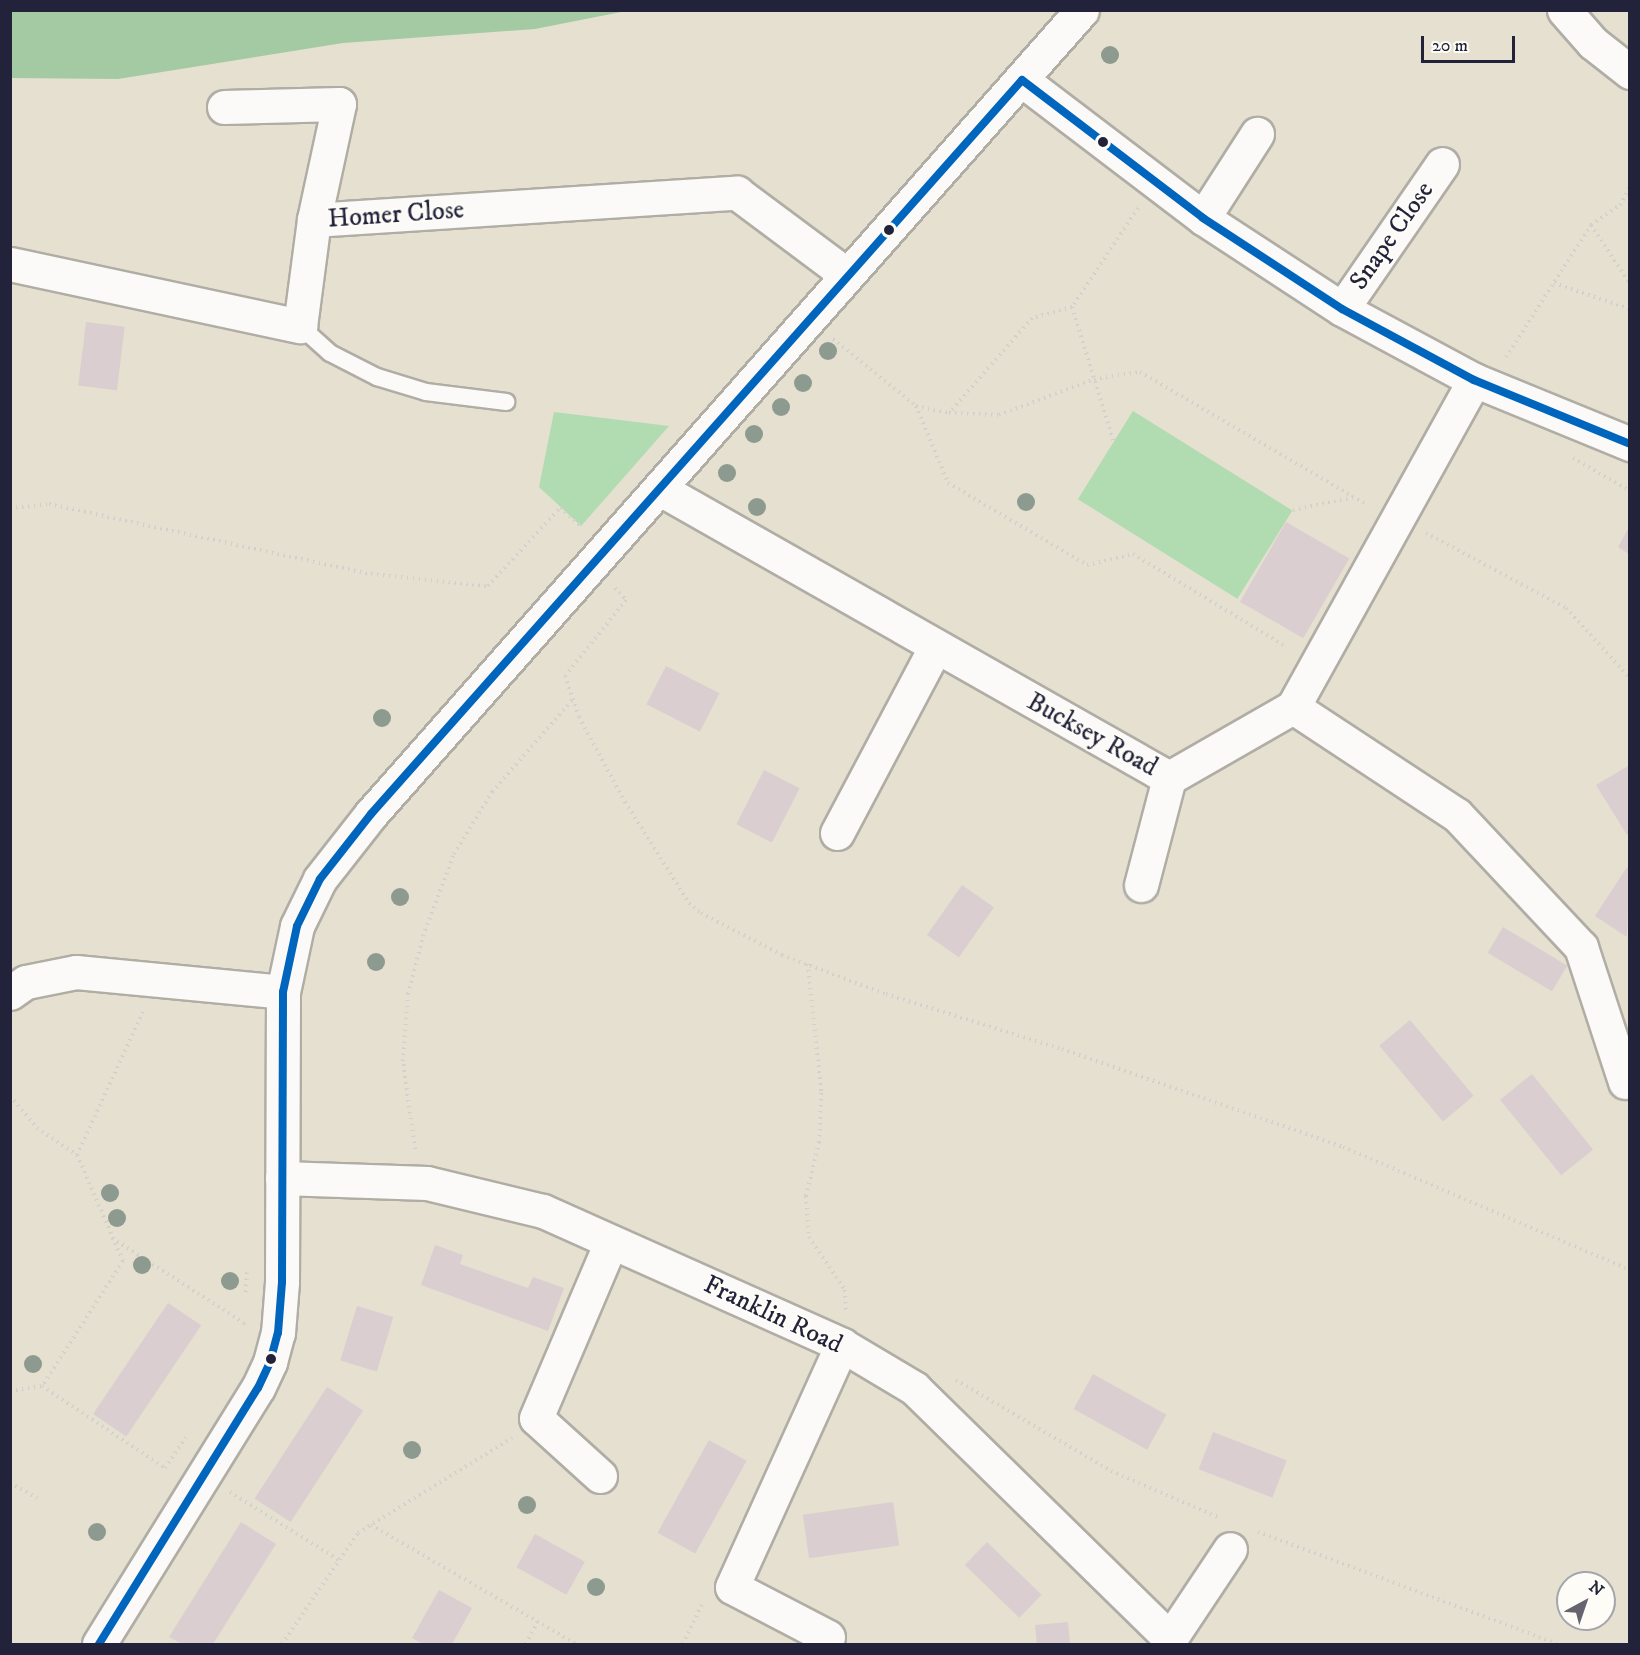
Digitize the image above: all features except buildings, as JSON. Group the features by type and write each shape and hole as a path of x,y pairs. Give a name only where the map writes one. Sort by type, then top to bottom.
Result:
{"street":[{"path":"99,1644 229,1436 270,1362 278,1333 282,1282 283,992 297,926 320,879 371,814 1082,10"},
{"path":"1564,10 1593,43 1629,72"},
{"path":"1022,80 1203,218 1342,309 1481,383 1629,444"},
{"name":"Homer Close","path":"224,107 339,104 314,220 300,326"},
{"path":"1203,218 1257,134"},
{"name":"Snape Close","path":"1342,309 1442,164"},
{"name":"Homer Close","path":"314,220 736,192 847,275"},
{"path":"10,264 300,326"},
{"path":"1481,383 1396,521 1293,706 1457,815 1581,947 1625,1082"},
{"name":"Bucksey Road","path":"660,489 935,648 1169,778 1293,706"},
{"path":"837,833 935,648"},
{"path":"1141,885 1169,778"},
{"path":"10,993 26,982 76,972 283,992"},
{"name":"Franklin Road","path":"282,1178 427,1183 543,1211 610,1242 844,1331 914,1388 1171,1642 1230,1549"},
{"path":"600,1476 536,1418 610,1242"},
{"path":"828,1637 732,1587 844,1331"}],"lane":[{"path":"300,326 330,353 377,376 426,392 506,402"}],"path":[{"path":"949,413 1032,318 1072,307 1155,182"},
{"path":"1481,383 1553,283 1591,225 1620,205 1629,187"},
{"path":"1591,225 1629,285"},
{"path":"1553,283 1629,309"},
{"path":"1072,307 1114,443"},
{"path":"809,320 916,406 949,413 999,415 1094,379 1140,372 1396,521 1440,538 1566,608 1629,678"},
{"path":"916,406 948,483 1087,565 1133,554 1285,646"},
{"path":"1570,457 1629,490"},
{"path":"1293,510 1354,497"},
{"path":"10,508 49,504 371,574 488,586 560,508 608,548"},
{"path":"605,593 612,585 626,600 565,676 573,699 625,802 689,903 701,913 808,964 1343,1147 1629,1270"},
{"path":"416,1159 403,1061 408,994 423,936 454,854 492,792 573,699"},
{"path":"808,964 821,1093 819,1142 806,1196 809,1237 845,1290 844,1331"},
{"path":"77,1155 148,999"},
{"path":"10,1096 37,1128 77,1155 123,1262 42,1386"},
{"path":"112,1238 244,1323"},
{"path":"245,1299 247,1264"},
{"path":"242,1332 245,1311"},
{"path":"10,1391 42,1386 165,1468 191,1429"},
{"path":"282,1644 358,1533 498,1449 536,1418"},
{"path":"223,1502 235,1482"},
{"path":"10,1483 37,1498"},
{"path":"229,1492 339,1560"},
{"path":"371,1525 576,1644"},
{"path":"526,1644 537,1622"}],"green space":[{"path":"11,10 626,11 535,29 343,43 118,79 11,78"},
{"path":"1133,411 1292,511 1237,599 1078,499"},
{"path":"554,412 669,426 581,526 539,487"}],"transit line":[{"path":"99,1644 258,1388 270,1362 278,1333 282,1282 283,992 297,926 320,879 371,814 1022,80 1203,218 1342,309 1474,380 1630,444"}]}
